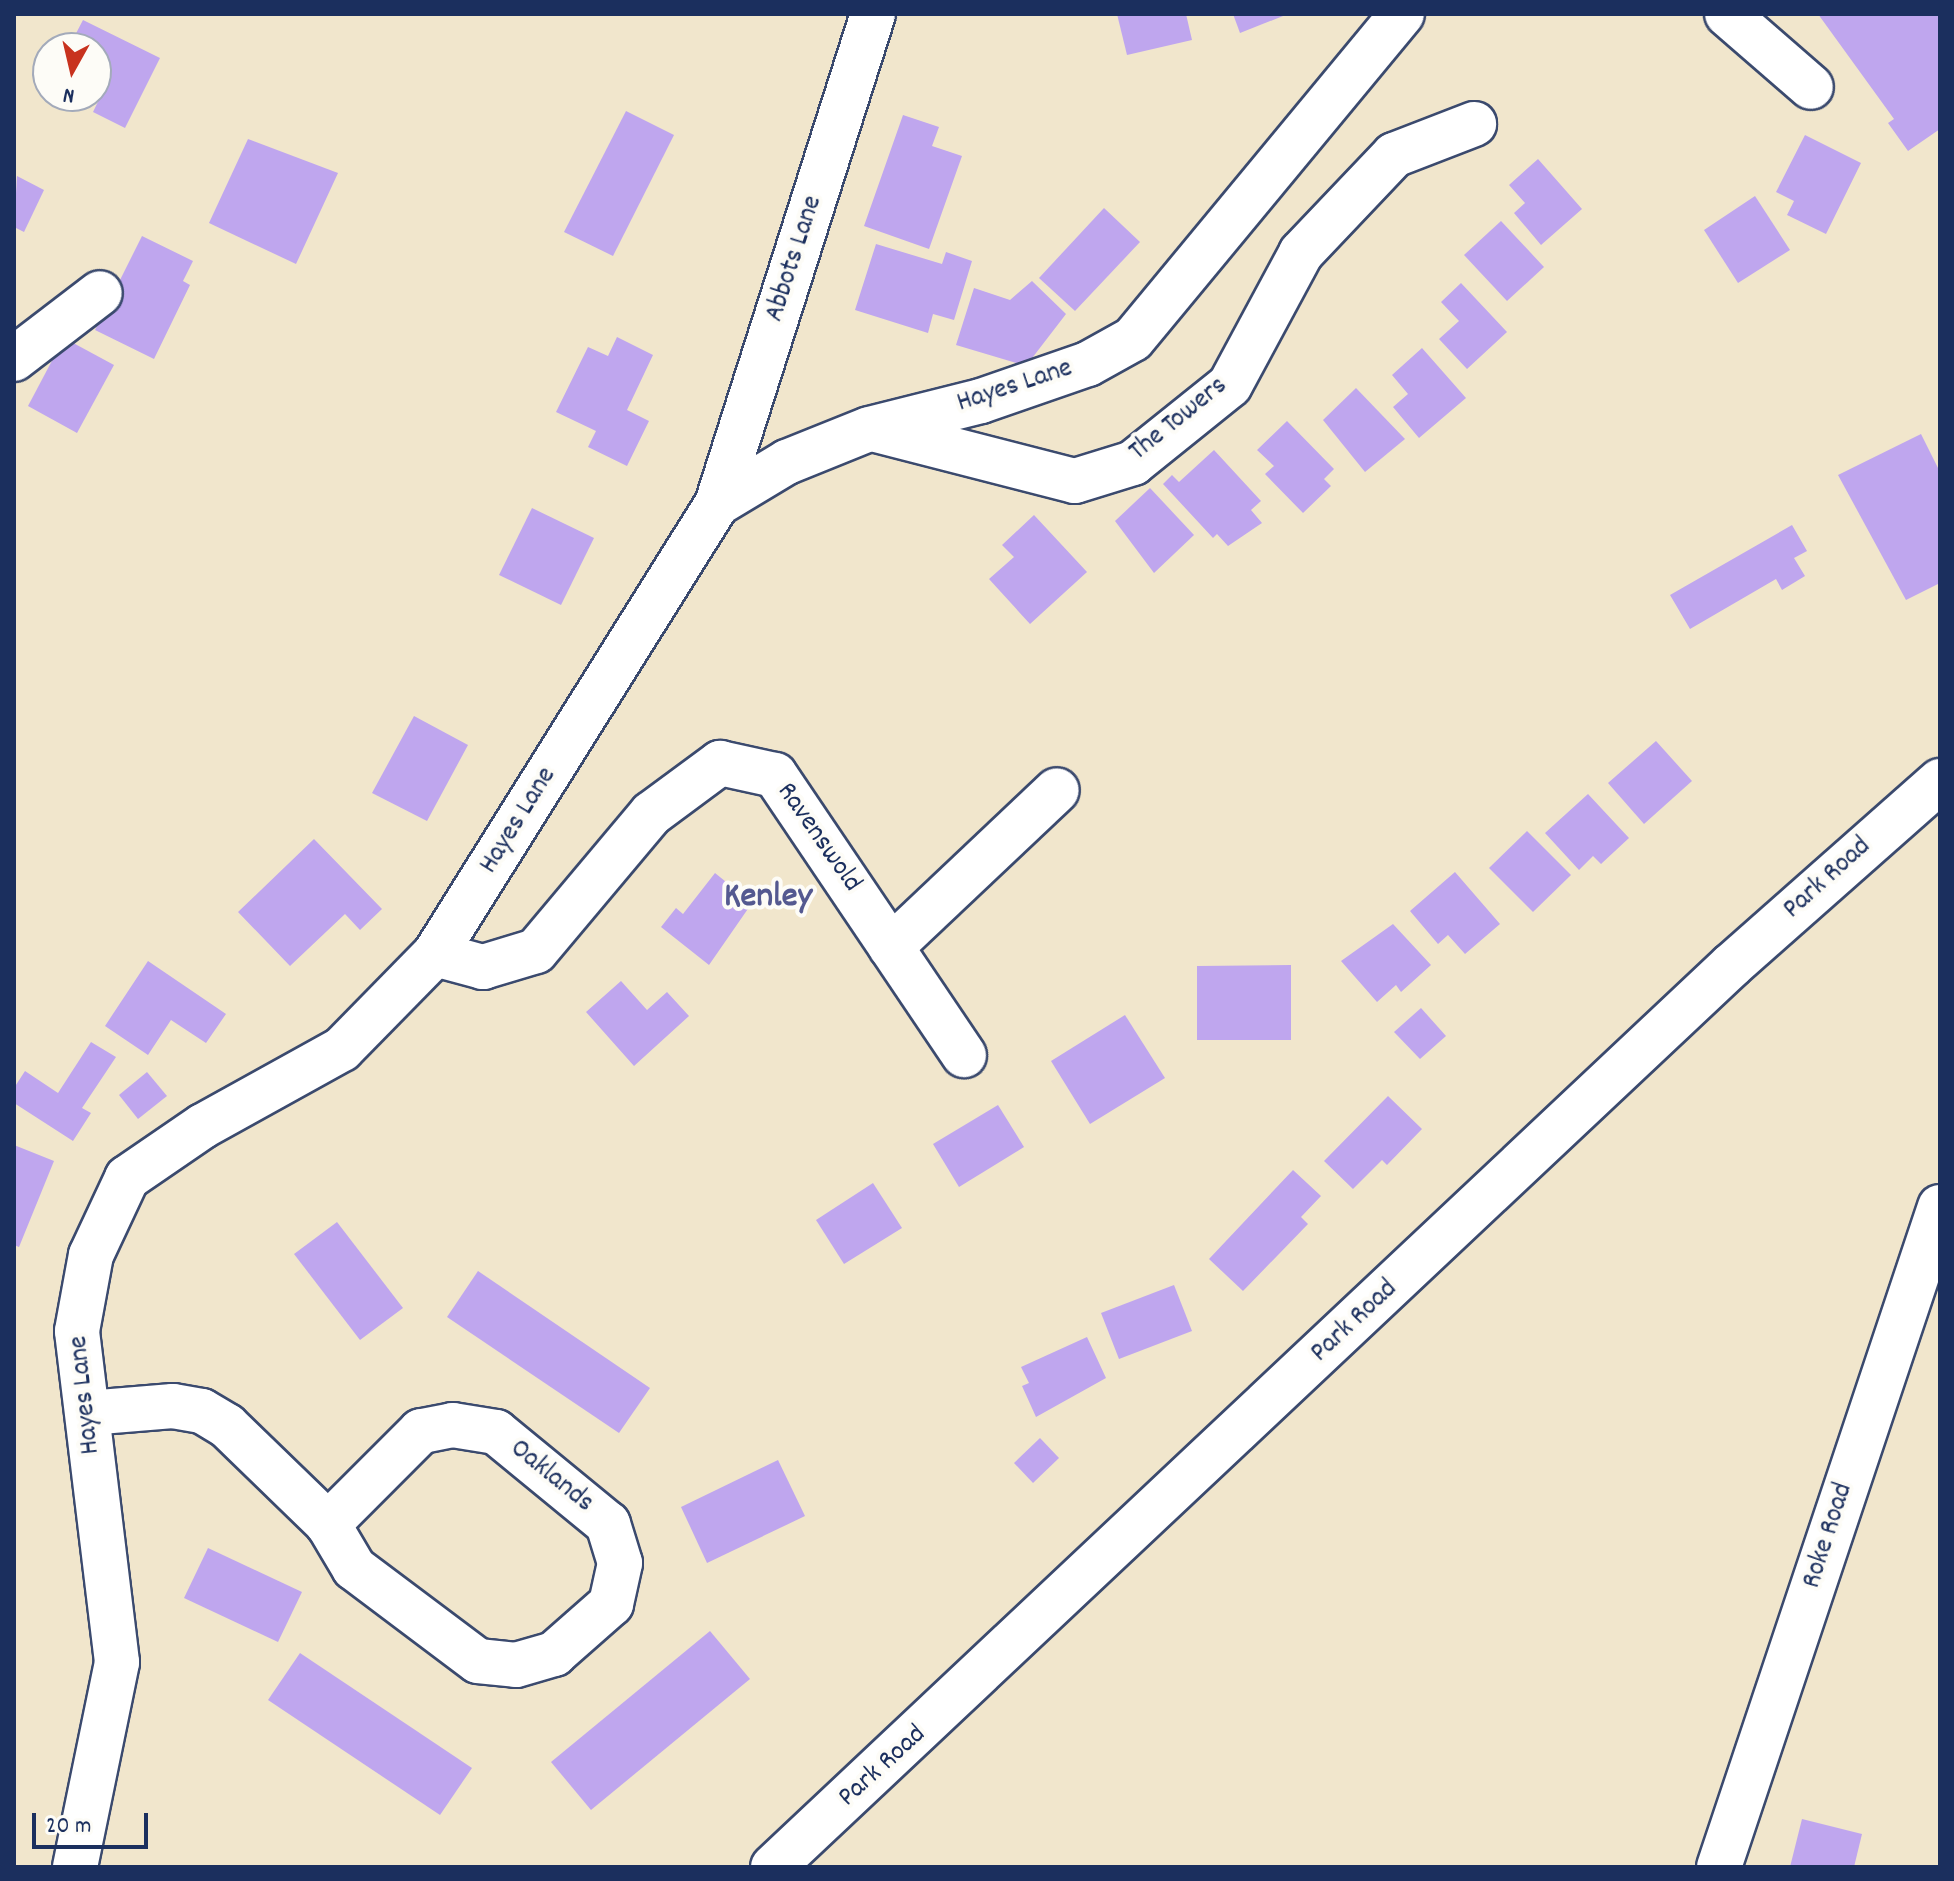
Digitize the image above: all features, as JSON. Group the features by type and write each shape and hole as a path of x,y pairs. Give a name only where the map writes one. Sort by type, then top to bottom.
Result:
{"street":[{"name":"Abbots Lane","path":"717,504 873,14"},
{"name":"Hayes Lane","path":"75,1867 117,1662 77,1331 91,1255 127,1178 203,1126 342,1049 435,954 717,504 787,462 869,429 981,401 1088,364 1133,339 1402,14"},
{"path":"1727,14 1811,87"},
{"name":"The Towers","path":"869,429 1075,481 1133,463 1230,385 1301,253 1394,155 1474,124"},
{"path":"14,359 100,293"},
{"name":"Ravenswold","path":"435,954 483,967 536,951 651,814 720,763 775,775 964,1055"},
{"name":"Park Road","path":"781,1864 1732,965 1940,781"},
{"path":"891,947 1057,790"},
{"name":"Roke Road","path":"1719,1867 1940,1207"},
{"name":"Oaklands","path":"88,1413 173,1406 202,1411 227,1426 328,1524 354,1568 478,1661 516,1665 554,1654 611,1604 620,1563 608,1524 496,1432 453,1425 421,1431 328,1524"}],"building":[{"path":"1117,14 1186,14 1192,40 1127,55"},
{"path":"1233,14 1288,14 1240,33"},
{"path":"1818,14 1940,14 1940,129 1908,151 1888,123 1894,119"},
{"path":"83,20 107,32 77,32"},
{"path":"112,34 160,58 125,128 93,112 112,112"},
{"path":"626,111 674,135 613,256 564,232"},
{"path":"903,115 939,127 932,146 962,156 929,249 864,226"},
{"path":"1805,135 1861,163 1826,234 1787,215 1794,201 1776,192"},
{"path":"248,139 338,173 296,264 209,223"},
{"path":"1538,159 1582,209 1541,245 1514,213 1525,203 1509,185"},
{"path":"17,176 44,190 24,232 14,227"},
{"path":"1755,196 1790,250 1738,283 1704,230"},
{"path":"1104,208 1140,242 1075,311 1039,278"},
{"path":"1501,221 1544,267 1507,301 1464,255"},
{"path":"142,236 193,261 183,281 190,285 154,359 95,330"},
{"path":"876,244 942,264 946,252 972,261 954,320 933,314 928,333 855,310"},
{"path":"1032,281 1066,314 1026,366 956,345 974,288 1010,300"},
{"path":"1461,283 1507,332 1467,369 1439,339 1459,321 1441,302"},
{"path":"617,337 653,355 627,410 649,421 627,466 588,447 596,431 556,412 588,347 608,356"},
{"path":"64,338 114,365 77,433 28,406"},
{"path":"1422,348 1466,398 1419,438 1393,407 1408,394 1392,375"},
{"path":"1356,388 1405,439 1365,472 1323,420"},
{"path":"1287,421 1334,469 1324,479 1331,486 1303,513 1265,474 1274,466 1257,450"},
{"path":"1921,434 1940,472 1940,583 1906,600 1838,475"},
{"path":"1214,450 1261,501 1251,510 1262,523 1228,546 1217,534 1213,538 1163,484 1172,475 1179,482"},
{"path":"1150,488 1194,535 1154,573 1115,521"},
{"path":"532,508 594,538 561,605 499,575"},
{"path":"1034,515 1087,572 1030,624 989,579 1014,557 1002,545"},
{"path":"1792,525 1807,551 1794,558 1805,576 1782,590 1776,579 1690,629 1670,595"},
{"path":"414,716 468,745 427,821 372,793"},
{"path":"1656,741 1692,781 1644,824 1608,783"},
{"path":"1588,794 1629,838 1601,864 1593,856 1579,870 1545,833"},
{"path":"1527,831 1571,875 1533,912 1489,868"},
{"path":"314,839 382,909 360,930 345,914 290,966 238,912"},
{"path":"1455,872 1500,924 1465,954 1448,935 1438,944 1410,911"},
{"path":"715,873 752,903 709,965 661,927 676,908 683,914"},
{"path":"1393,924 1431,965 1401,992 1396,985 1377,1002 1341,961"},
{"path":"148,961 226,1014 206,1043 171,1020 148,1055 105,1026"},
{"path":"1291,965 1291,1040 1197,1040 1197,966"},
{"path":"621,981 647,1010 667,992 689,1016 634,1066 586,1012"},
{"path":"1421,1008 1446,1036 1420,1059 1394,1032"},
{"path":"1125,1015 1165,1078 1090,1124 1051,1061"},
{"path":"91,1042 116,1057 82,1108 91,1113 73,1141 14,1103 14,1088 25,1071 58,1093"},
{"path":"147,1072 167,1096 138,1119 119,1095"},
{"path":"1388,1096 1422,1129 1387,1165 1382,1160 1353,1189 1324,1161"},
{"path":"998,1105 1024,1147 959,1187 933,1144"},
{"path":"14,1145 54,1161 19,1247 14,1245"},
{"path":"1293,1170 1321,1196 1301,1217 1308,1224 1243,1291 1209,1259"},
{"path":"873,1183 902,1228 844,1264 816,1220"},
{"path":"337,1222 403,1308 360,1340 294,1254"},
{"path":"478,1271 650,1388 619,1433 447,1317"},
{"path":"1174,1285 1192,1331 1119,1359 1101,1313"},
{"path":"1087,1337 1106,1378 1036,1417 1022,1386 1029,1383 1021,1367"},
{"path":"1040,1438 1059,1458 1033,1483 1014,1463"},
{"path":"778,1460 805,1516 707,1563 681,1507"},
{"path":"208,1548 302,1592 278,1642 184,1598"},
{"path":"710,1631 750,1679 591,1810 551,1762"},
{"path":"300,1653 472,1768 440,1815 268,1700"},
{"path":"1802,1819 1862,1834 1854,1867 1790,1867"}],"district":[{"name":"Kenley","path":"768,899"}]}
